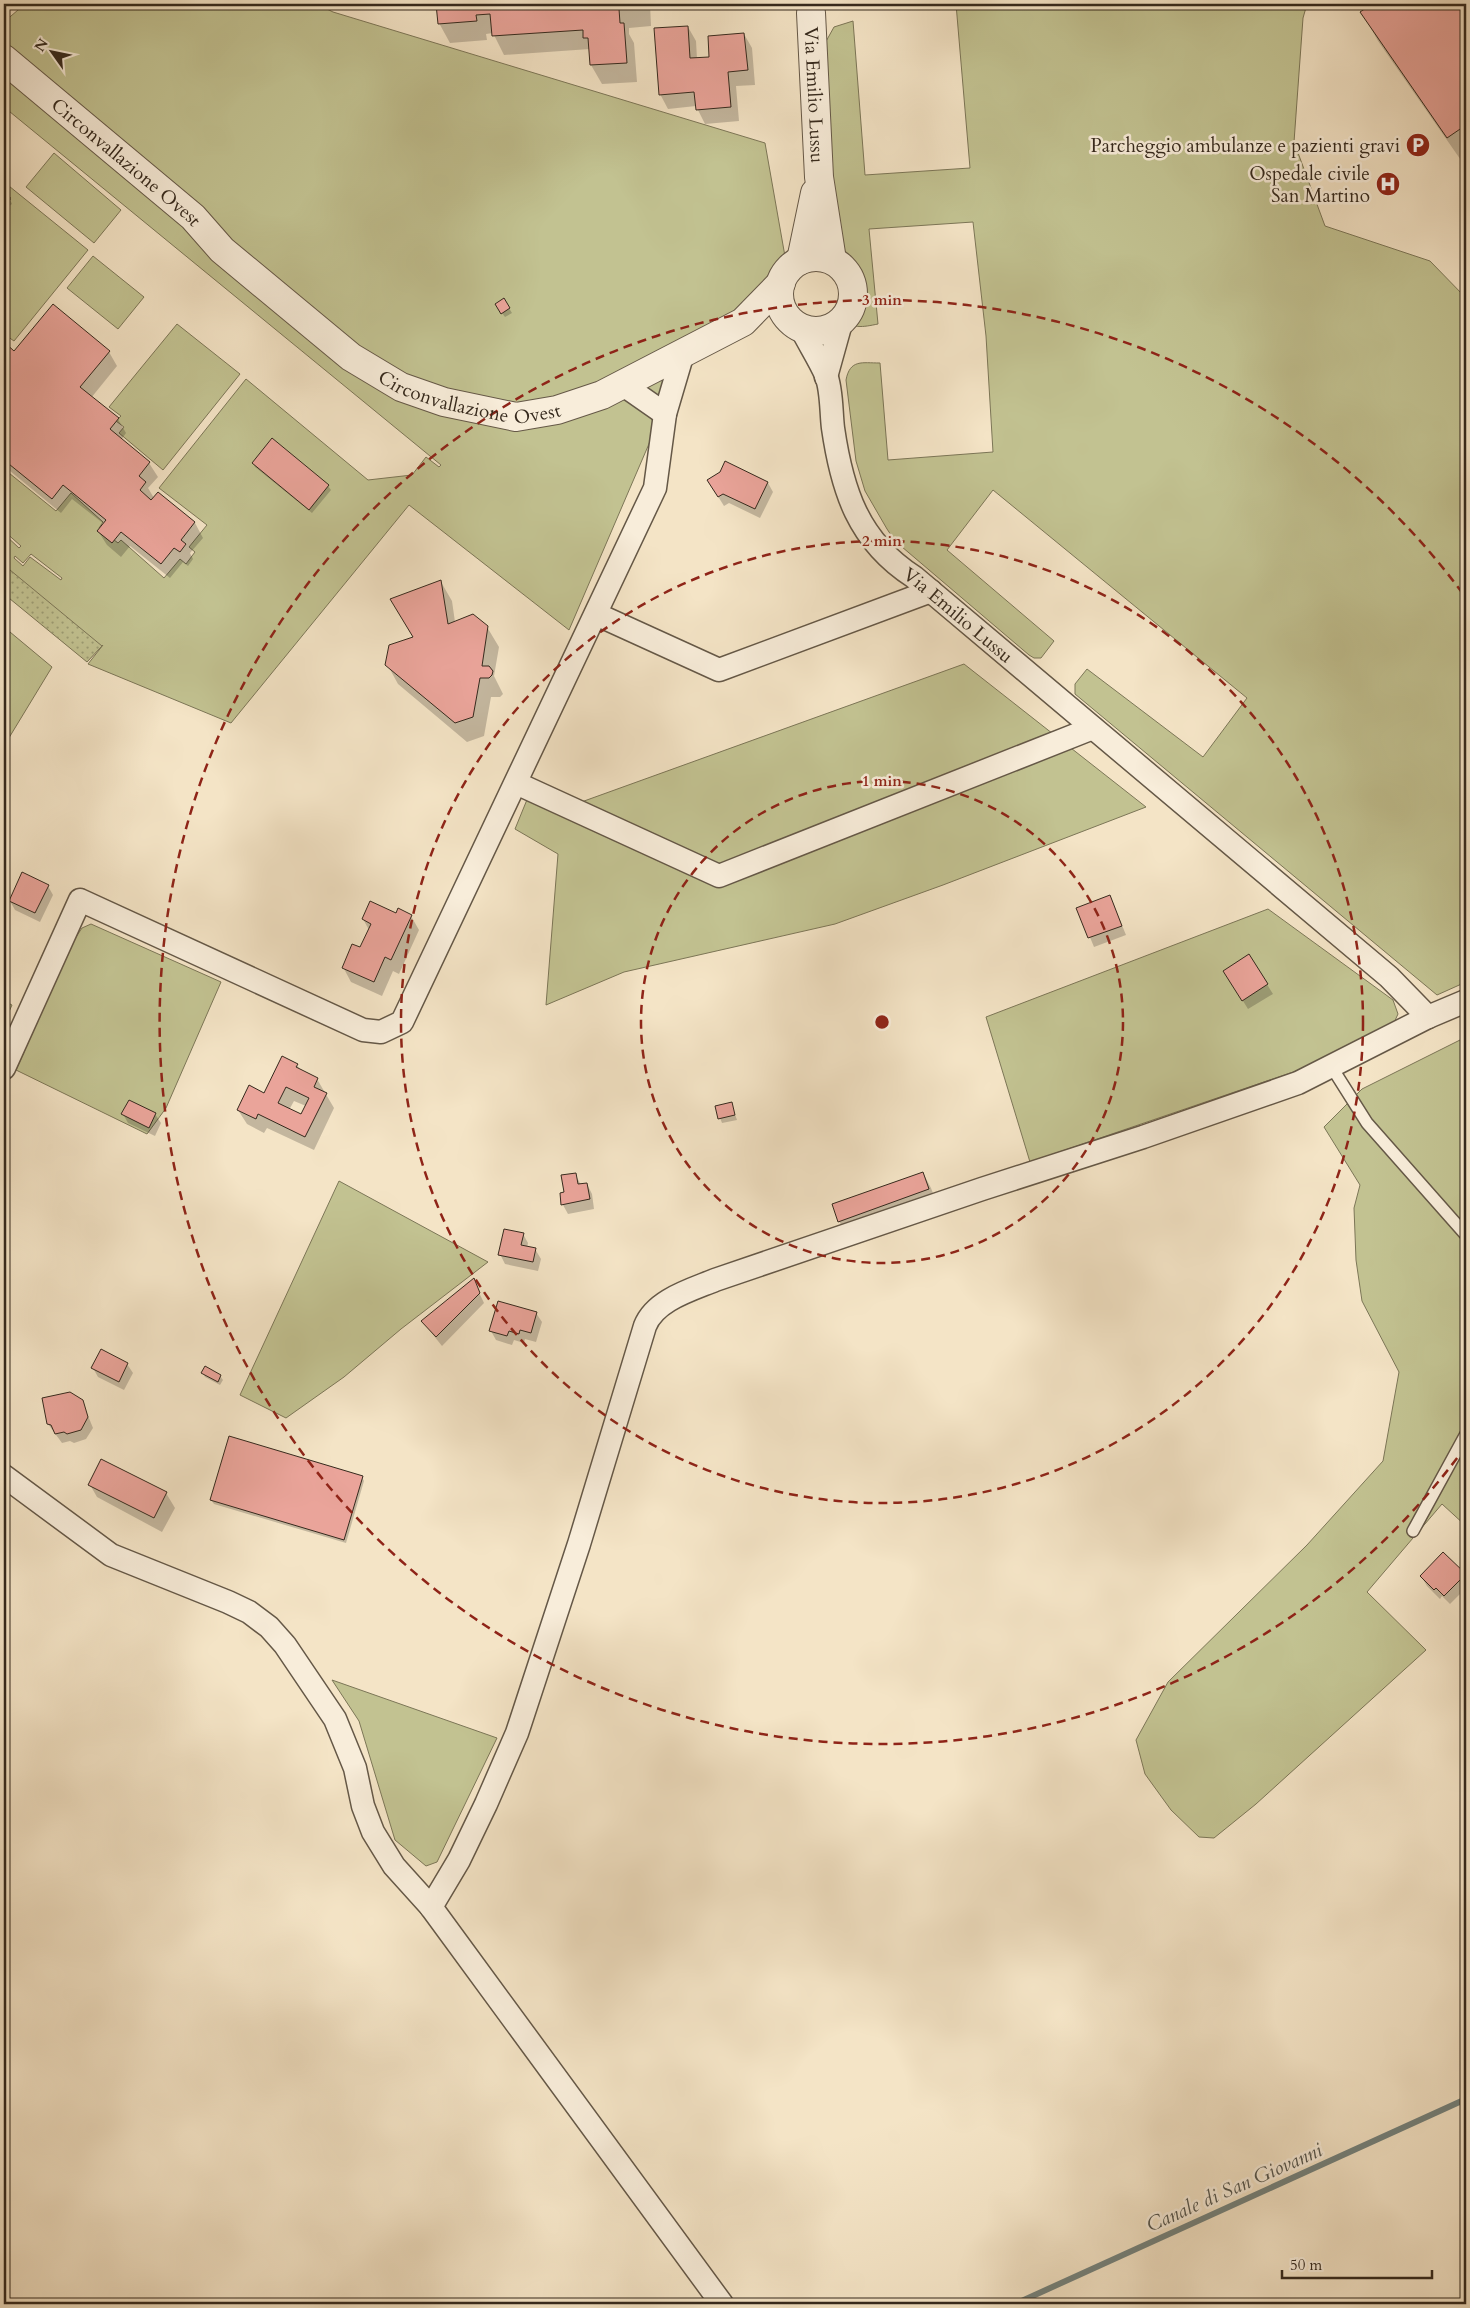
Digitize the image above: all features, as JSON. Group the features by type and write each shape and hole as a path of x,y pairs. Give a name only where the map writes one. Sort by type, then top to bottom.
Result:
{"street":[{"name":"Via Emilio Lussu","path":"813,7 819,176 832,260"},
{"name":"Circonvallazione Ovest","path":"4,59 194,217 222,250 351,357 401,387 444,402 516,417 557,410 602,394 743,322 781,284"},
{"name":"Circonvallazione Ovest","path":"4,84 184,231 222,250"},
{"name":"Via Emilio Lussu","path":"801,260 819,176"},
{"path":"811,257 832,260 848,274 853,289 852,305 841,323 822,332 811,332 796,325 780,305 781,284 785,274 801,260 811,257"},
{"name":"Circonvallazione Ovest","path":"743,322 796,325"},
{"name":"Via Emilio Lussu","path":"826,377 841,323"},
{"name":"Via Emilio Lussu","path":"796,325 826,377 839,468 857,517 878,544 900,568 1389,977 1428,1017"},
{"path":"4,1068 80,900 363,1030 381,1032 402,1022 655,488 665,414 683,353"},
{"path":"622,384 665,414"},
{"path":"596,614 719,670 931,592"},
{"path":"516,783 719,876 1093,728"},
{"path":"430,1907 459,1860 517,1733 580,1544 644,1326 653,1312 689,1290 715,1280 982,1189 1143,1138 1298,1084 1428,1017 1466,1001"},
{"path":"4,1476 111,1555 249,1612 269,1627 285,1644 335,1718 355,1768 363,1806 373,1832 394,1866 430,1907 722,2304"}],"lane":[{"path":"1331,1066 1367,1122 1466,1235"},
{"path":"1412,1531 1466,1434"}],"green space":[{"path":"25,4 317,4 333,12 765,143 789,279 679,374 569,630 409,505 231,723 88,664 103,645 88,660 4,591 4,534 19,548 21,546 4,531 4,469 56,511 71,493 103,522 99,528 118,543 121,540 164,578 180,559 186,564 195,552 189,547 207,525 159,488 246,379 368,480 412,475 426,457 439,467 441,465 4,107 4,22","holes":["31,554 62,578 61,580 30,557 23,566 14,558 15,556 23,563"]},
{"path":"956,4 1307,4 1303,18 1294,142 1325,226 1430,261 1466,298 1466,982 1437,995 1075,694 1075,684 1087,669 1203,757 1247,698 993,490 947,550 1054,641 1041,658 1034,658 1029,655 895,541 865,491 856,461 846,380 850,368 862,363 880,363 888,460 993,452 986,336 973,222 869,229 878,324 853,325 849,324 842,316 824,45 834,27 853,21 865,175 970,168"},
{"path":"54,153 121,210 94,243 26,187"},
{"path":"4,182 88,250 14,341 4,334"},
{"path":"93,256 144,297 118,329 67,288"},
{"path":"177,324 240,374 163,470 119,433 124,427 116,421 121,416 109,407"},
{"path":"4,565 102,646 87,662 4,594"},
{"path":"4,627 52,667 4,746"},
{"path":"964,664 1146,807 943,885 835,924 624,972 546,1005 558,854 515,829 533,785 573,805"},
{"path":"1268,909 1393,1000 1398,1014 1392,1027 1296,1071 1030,1162 986,1017"},
{"path":"91,924 221,982 166,1108 147,1134 16,1070 72,943 82,928"},
{"path":"4,1001 12,1005 4,1023"},
{"path":"1466,1037 1466,1526 1442,1504 1367,1592 1426,1650 1256,1804 1214,1838 1199,1837 1171,1810 1145,1774 1136,1740 1168,1682 1307,1545 1383,1461 1399,1372 1362,1301 1356,1260 1354,1208 1360,1185 1324,1127 1362,1089"},
{"path":"339,1181 488,1262 401,1329 344,1377 286,1418 240,1395"},
{"path":"332,1680 497,1738 437,1862 426,1866 395,1840 359,1721"}],"building":[{"path":"436,4 641,4 641,7 619,9 620,23 624,23 627,63 590,65 588,38 583,38 583,30 492,36 490,14 476,15 477,21 438,24"},
{"path":"1372,4 1466,4 1466,125 1447,138 1360,12"},
{"path":"688,26 690,58 709,57 708,36 744,33 748,70 728,72 731,107 696,110 694,92 659,95 654,28"},
{"path":"7,195 10,197 10,200 4,204 4,198"},
{"path":"504,298 510,308 501,314 495,304"},
{"path":"53,304 110,351 80,387 119,418 110,429 150,462 139,476 146,482 140,490 151,500 158,492 195,522 181,540 186,544 180,552 174,548 161,564 121,532 112,543 97,531 106,520 63,485 52,499 4,460 4,342 14,351"},
{"path":"272,438 329,485 309,510 252,463"},
{"path":"725,461 768,482 755,509 723,494 718,497 707,480 720,472"},
{"path":"441,580 448,624 473,614 488,626 482,666 489,666 493,671 489,678 480,678 473,717 455,723 385,665 389,645 413,637 390,599"},
{"path":"22,872 49,885 35,913 9,901"},
{"path":"1110,895 1122,926 1088,938 1076,908"},
{"path":"370,901 396,913 398,908 412,915 391,960 385,957 374,982 342,968 352,944 360,947 371,924 362,919"},
{"path":"1249,954 1268,984 1242,1001 1223,971"},
{"path":"282,1056 298,1064 296,1067 318,1078 314,1087 327,1093 305,1137 258,1114 256,1119 237,1110 249,1085 264,1093","holes":["286,1087 309,1098 301,1114 278,1103"]},
{"path":"129,1100 156,1113 149,1128 121,1114"},
{"path":"732,1102 735,1115 718,1119 715,1106"},
{"path":"923,1172 929,1189 838,1222 832,1204"},
{"path":"576,1173 578,1184 587,1183 590,1199 561,1205 560,1193 564,1192 561,1175"},
{"path":"504,1229 524,1233 521,1245 536,1248 533,1262 498,1255"},
{"path":"474,1278 480,1293 436,1337 421,1321"},
{"path":"498,1301 537,1312 531,1333 520,1330 519,1334 509,1331 507,1336 489,1331"},
{"path":"101,1349 128,1363 119,1382 91,1368"},
{"path":"205,1366 221,1375 218,1382 201,1373"},
{"path":"70,1392 83,1400 88,1417 81,1430 67,1434 64,1432 55,1434 51,1425 47,1424 42,1398"},
{"path":"229,1436 363,1476 344,1540 210,1500"},
{"path":"101,1459 167,1492 154,1518 88,1485"},
{"path":"1443,1552 1466,1574 1444,1596 1436,1588 1434,1590 1420,1576"}],"waterway":[{"name":"Canale di San Giovanni","path":"1015,2304 1466,2099"}],"place":[{"name":"Parcheggio ambulanze e pazienti gravi","path":"1418,145"},
{"name":"Ospedale civile San Martino","path":"1388,184"}]}
